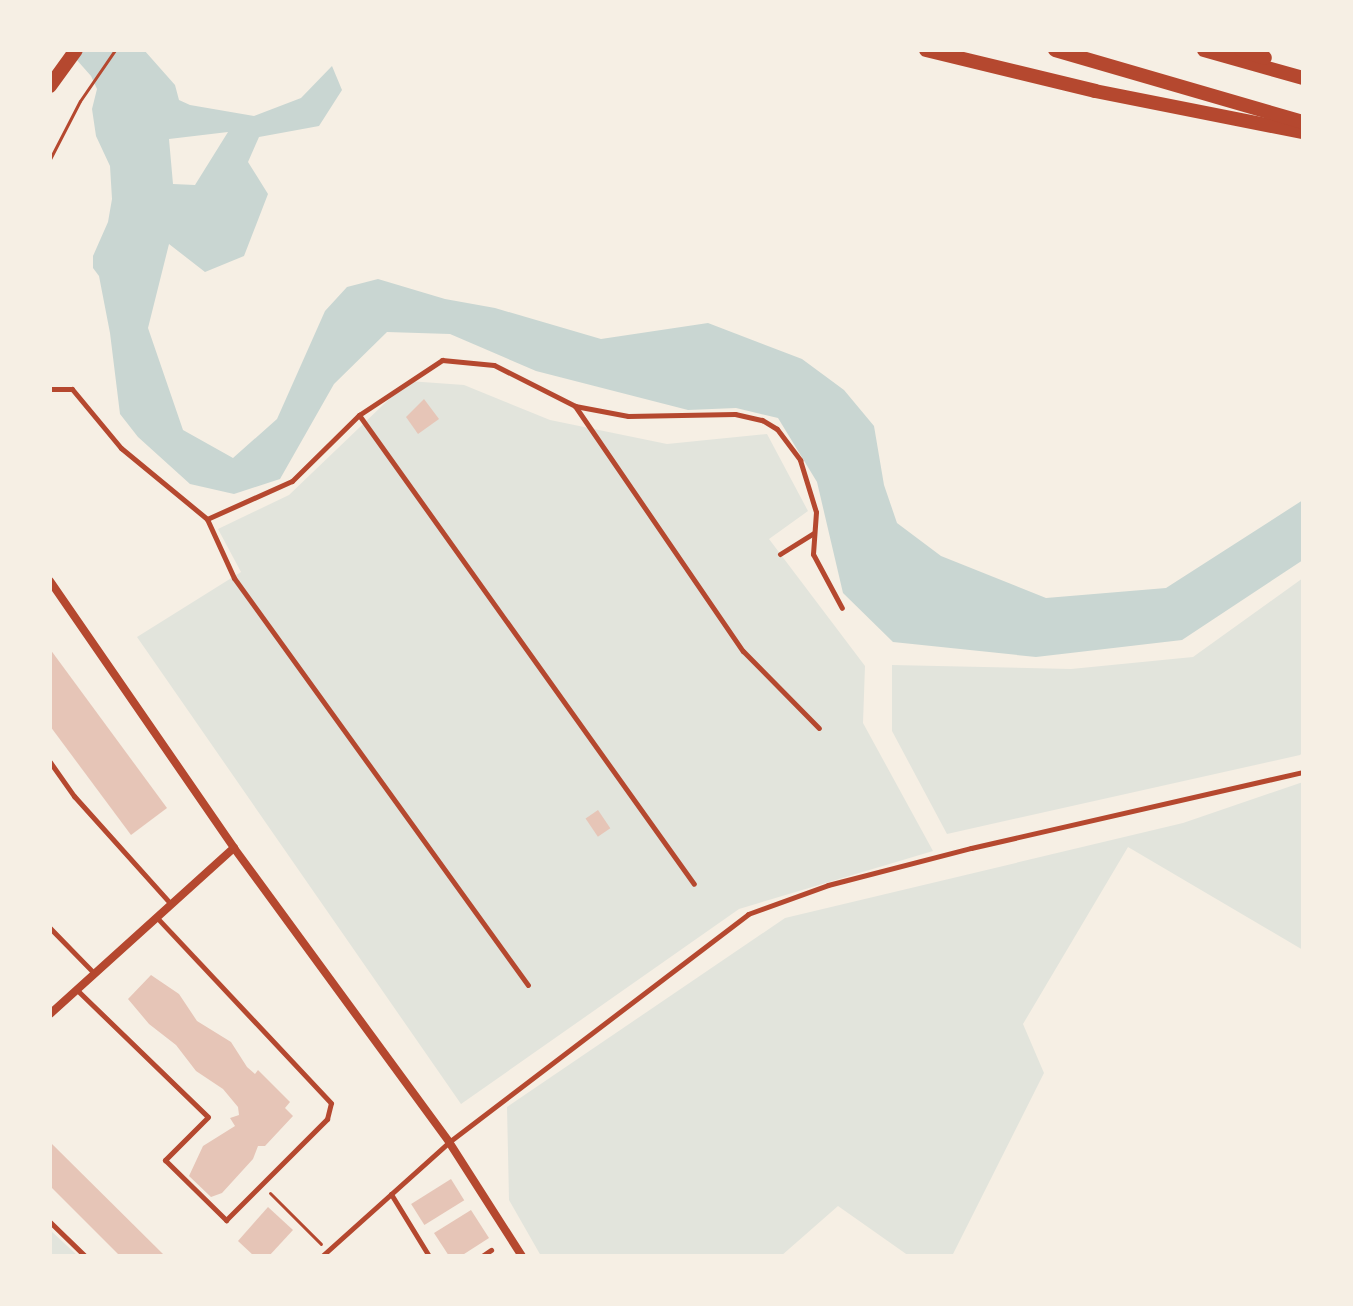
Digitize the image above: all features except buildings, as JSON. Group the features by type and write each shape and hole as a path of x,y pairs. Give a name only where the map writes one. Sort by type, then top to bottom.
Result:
{"main road":[{"path":"54,80 76,50"},
{"path":"926,50 1095,91 1303,132"},
{"path":"1055,50 1303,122"},
{"path":"1204,50 1303,78"},
{"path":"1241,50 1303,71"}],"street":[{"path":"50,581 234,848 449,1142 522,1256"},
{"path":"50,1014 234,848"}],"lane":[{"path":"207,519 292,481 359,415 442,360 494,365 575,406 628,416 735,414 762,420 777,429 800,460 816,512 813,554 842,608"},
{"path":"50,389 72,389 121,448 207,519 234,578 528,985"},
{"path":"575,406 743,651 819,728"},
{"path":"359,415 694,884"},
{"path":"780,554 815,532"},
{"path":"50,762 74,796 171,904"},
{"path":"325,1253 449,1142 684,959 748,914 828,885 1106,815 1303,772"},
{"path":"76,989 208,1117 165,1160 226,1220 327,1119 331,1103 156,917"},
{"path":"50,928 93,972"},
{"path":"391,1194 429,1256"},
{"path":"50,1222 85,1256"},
{"path":"482,1256 491,1250"}],"path":[{"path":"50,159 89,86 115,50"},
{"path":"261,1185 325,1253"}],"shaded area":[{"path":"68,50 144,50 175,85 179,100 190,105 254,116 301,98 332,66 342,90 319,126 259,137 248,162 268,194 244,256 205,272 169,244 148,328 183,430 233,458 277,419 325,311 347,287 378,279 601,339 708,323 802,359 844,390 874,426 884,485 897,523 941,556 1046,598 1166,588 1303,500 1303,560 1182,640 1036,657 893,642 843,593 817,482 778,418 736,408 688,410 536,371 450,334 387,332 334,384 280,479 234,494 190,484 138,437 120,414 110,333 99,276 93,268 93,256 108,222 112,199 110,166 96,136 92,109 97,89 91,76","holes":["228,132 195,185 173,184 169,139"]},
{"path":"408,381 464,385 550,420 667,444 767,434 808,511 769,539 865,666 863,723 933,851 739,909 461,1104 137,637 241,572 218,529 289,495"},
{"path":"1303,578 1303,752 1300,755 947,834 892,731 892,665 1071,669 1193,657"},
{"path":"1303,782 1303,950 1128,847 1023,1024 1044,1073 952,1256 909,1256 838,1206 781,1256 541,1256 509,1200 507,1107 785,918 1183,823"},
{"path":"50,1230 78,1256 50,1256"}]}
